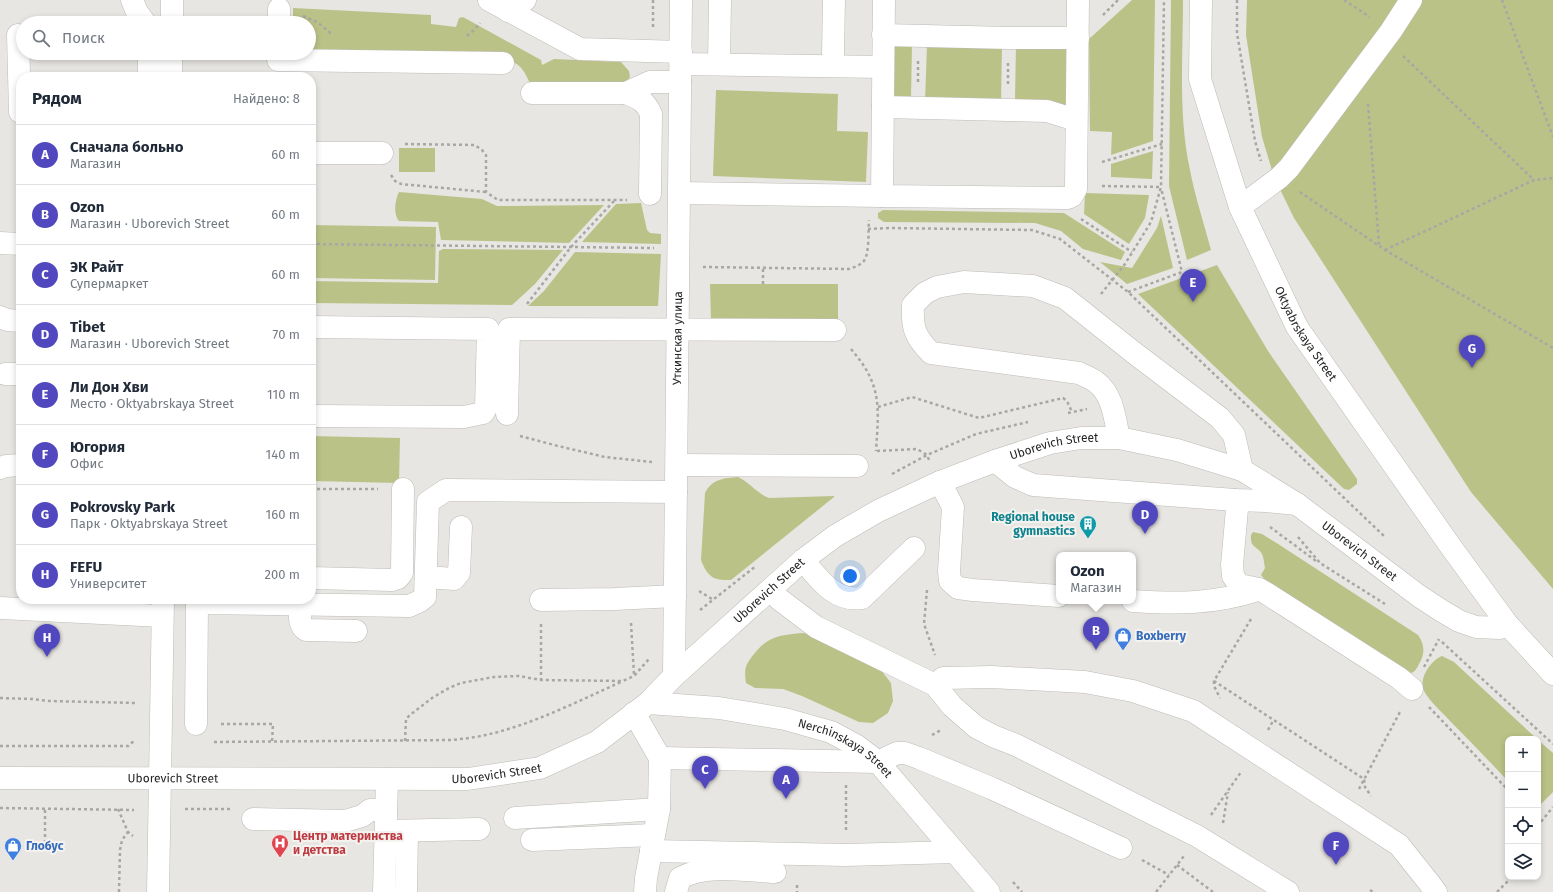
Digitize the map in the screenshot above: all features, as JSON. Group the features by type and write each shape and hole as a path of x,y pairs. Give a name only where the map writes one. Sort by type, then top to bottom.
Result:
{"main road":[{"path":"132,0 140,16"},
{"path":"172,0 172,16"},
{"path":"489,0 516,6 580,49 681,66 719,64 882,67"},
{"name":"Уткинская улица","path":"674,676 681,0"},
{"path":"719,64 720,0"},
{"path":"833,53 834,0"},
{"path":"875,196 883,107 882,67 884,0"},
{"path":"680,193 1068,198 1072,196 1076,178 1078,0"},
{"name":"Oktyabrskaya Street","path":"1201,0 1200,79 1240,207 1298,327 1450,547 1508,625 1553,674"},
{"path":"1240,207 1274,183 1365,66 1411,0"},
{"path":"14,35 17,72"},
{"path":"883,35 1078,38"},
{"path":"149,60 149,72"},
{"path":"171,60 171,72"},
{"path":"278,63 503,63"},
{"path":"626,94 681,66"},
{"path":"532,94 626,94 642,100 648,106 651,114 650,194"},
{"path":"883,107 1047,111 1076,120"},
{"path":"316,153 382,153"},
{"path":"0,243 16,244"},
{"path":"1119,438 1111,405 1106,392 1096,382 1079,373 931,353 921,343 915,333 912,321 913,305 925,293 937,288 964,282 1033,286 1065,298 1220,418 1234,435 1242,470"},
{"path":"0,317 7,320 16,321"},
{"path":"316,327 488,329 486,408 483,412 464,417 316,416"},
{"path":"507,414 509,329 835,330"},
{"name":"Uborevich Street","path":"0,778 468,779 540,768 597,742 641,708 674,676 803,560 835,536 878,511 940,482 995,461 1050,443 1081,438 1119,438 1177,450 1242,470 1297,504 1419,596 1459,621 1476,627 1500,628 1508,625"},
{"path":"995,461 1015,477 1034,486 1297,504"},
{"path":"0,468 16,465"},
{"path":"677,465 857,466"},
{"path":"940,482 953,507 949,571 950,581 958,588 1056,596"},
{"path":"316,578 392,580 398,578 402,573 403,489"},
{"path":"281,604 409,606 420,601 425,597 428,502 446,490 676,492"},
{"path":"1234,500 1237,508 1232,565 1233,576 1238,585 1263,591 1399,678 1412,689"},
{"path":"426,577 454,579 459,574 461,527"},
{"path":"803,560 822,582 836,595 854,599 862,598 914,548"},
{"path":"771,589 779,599 816,627 939,681 992,677 1085,682 1133,691 1193,711 1399,845 1436,892"},
{"path":"1136,601 1191,603 1233,598 1263,591"},
{"path":"541,600 615,599 675,596"},
{"path":"194,604 196,724"},
{"path":"300,605 300,621 303,628 306,630 356,631"},
{"path":"0,608 162,608 158,892"},
{"path":"939,681 952,706 976,727 993,736 1016,745 1197,836 1288,892"},
{"path":"641,708 660,758 659,809 646,878 645,892"},
{"name":"Nerchinskaya Street","path":"641,708 719,708 785,719 831,732 857,746 878,762 989,892"},
{"path":"660,758 878,762 897,753 905,753 990,788 1121,848"},
{"path":"386,779 386,810 396,831 406,892"},
{"path":"515,818 659,809"},
{"path":"253,819 345,821 362,816 370,810 386,810"},
{"path":"396,831 480,829"},
{"path":"384,892 396,831"},
{"path":"532,840 652,843 846,855 955,852"},
{"path":"676,892 680,878 692,872 701,870 713,869 776,872"}],"path":[{"path":"653,0 653,11"},
{"path":"1113,280 1151,222 1161,187 1164,0"},
{"path":"1237,0 1237,33 1255,142 1274,183 1553,348"},
{"path":"1344,0 1388,35 1534,180"},
{"path":"1502,0 1553,138"},
{"path":"1365,66 1379,245"},
{"path":"405,144 475,145 486,155 486,192"},
{"path":"1076,178 1162,144"},
{"path":"382,153 389,158 390,174 395,181 400,184 486,192 498,200 643,199 650,194"},
{"path":"1076,178 1161,187"},
{"path":"1385,250 1534,180 1553,178"},
{"path":"1128,292 1182,272 1161,187"},
{"path":"316,244 571,247 679,258 763,269 849,269 863,262 867,257 868,229 875,196"},
{"path":"540,288 571,247 614,200"},
{"path":"1080,218 1132,252"},
{"path":"868,229 890,228"},
{"path":"763,269 763,284"},
{"path":"835,330 861,360 874,385 878,407 876,451 872,459 857,466"},
{"path":"878,407 912,397 979,418 1063,398 1067,401 1072,412"},
{"path":"515,434 558,446 605,456 677,465"},
{"path":"876,451 917,450 927,455 940,482"},
{"path":"316,489 403,489"},
{"path":"1264,523 1320,563 1386,605"},
{"path":"1295,535 1320,563"},
{"path":"1263,591 1214,681 1364,779 1365,787 1372,799"},
{"path":"211,742 451,740 481,736 519,725 634,676 632,623"},
{"path":"924,624 939,681"},
{"path":"1433,635 1553,744"},
{"path":"541,637 541,680"},
{"path":"1348,811 1439,639"},
{"path":"405,741 406,719 408,717 421,706 449,688 468,681 494,676 519,676 541,680 623,681"},
{"path":"1412,689 1505,787"},
{"path":"0,698 49,701 141,703"},
{"path":"196,724 273,724 272,742"},
{"path":"0,746 128,746 134,742 137,737"},
{"path":"846,762 846,855"},
{"path":"1197,836 1229,790"},
{"path":"1541,820 1553,807"},
{"path":"0,808 137,810"},
{"path":"45,808 45,849"},
{"path":"118,809 128,832 122,840 120,850 119,892"},
{"path":"181,809 227,810"},
{"path":"1121,848 1169,875"},
{"path":"1156,892 1177,865 1213,892"},
{"path":"1497,892 1509,880"}],"green space":[{"path":"1132,0 1155,0 1153,141 1111,155 1112,132 1090,131 1089,39"},
{"path":"1171,0 1183,0 1182,85 1186,149 1192,180 1211,250 1187,260 1169,186"},
{"path":"1247,0 1553,0 1553,589 1471,492 1294,218 1274,177 1262,137 1246,35"},
{"path":"293,8 431,15 431,24 456,27 459,18 463,17 541,60 542,65 554,59 621,62 629,71 630,77 624,84 532,87 522,69 504,57 316,53 316,16 293,16"},
{"path":"887,44 912,46 911,98 890,101"},
{"path":"927,45 1002,46 1001,104 925,102"},
{"path":"1016,45 1073,46 1072,109 1017,102 1015,99"},
{"path":"716,90 838,94 837,131 868,132 866,182 713,176"},
{"path":"399,148 435,148 435,172 399,172"},
{"path":"1153,151 1152,179 1111,177 1111,164"},
{"path":"399,192 482,199 497,206 604,205 569,243 441,240 438,222 399,221 396,215 395,207"},
{"path":"1085,193 1149,195 1145,218 1129,244 1084,214"},
{"path":"641,203 647,230 650,233 661,234 661,244 582,242 616,204"},
{"path":"883,210 1064,213 1125,252 1121,260 1083,249 1061,231 1035,223 884,222 878,218 878,213"},
{"path":"1161,216 1173,268 1127,284 1100,262 1132,268 1157,228"},
{"path":"316,225 436,227 435,280 316,278"},
{"path":"443,249 563,250 535,284 512,305 316,303 316,281 438,283 439,251"},
{"path":"575,252 661,254 658,306 528,306 544,291"},
{"path":"1217,265 1268,351 1357,479 1357,484 1349,490 1344,489 1138,294"},
{"path":"710,284 838,284 838,322 711,321"},
{"path":"316,436 400,438 399,483 316,481"},
{"path":"738,477 769,498 834,497 731,580 720,580 708,574 701,560 705,493 711,485 719,480"},
{"path":"1253,532 1262,534 1275,542 1418,635 1422,642 1423,653 1416,670 1411,673 1404,671 1266,581 1261,575 1265,568 1263,556 1252,543 1251,535"},
{"path":"803,633 810,634 877,665 891,683 893,701 888,713 873,723 859,722 783,689 755,688 746,683 745,671 747,664 764,643 782,636"},
{"path":"1442,656 1454,662 1534,736 1505,736 1505,778 1436,707 1424,691 1424,676 1430,666"},
{"path":"1541,743 1553,753 1553,792 1541,804"}],"place":[{"name":"Ли Дон Хви","path":"1193,302"},
{"name":"Pokrovsky Park","path":"1472,368"},
{"name":"Tibet","path":"1145,534"},
{"name":"Regional house gymnastics","path":"1088,539"},
{"name":"Ozon","path":"1096,650"},
{"name":"Boxberry","path":"1123,651"},
{"name":"FEFU","path":"47,657"},
{"name":"ЭК Райт","path":"705,789"},
{"name":"Сначала больно","path":"786,799"},
{"name":"Центр материнства и детства","path":"280,858"},
{"name":"Глобус","path":"13,861"},
{"name":"Югория","path":"1336,865"}]}
